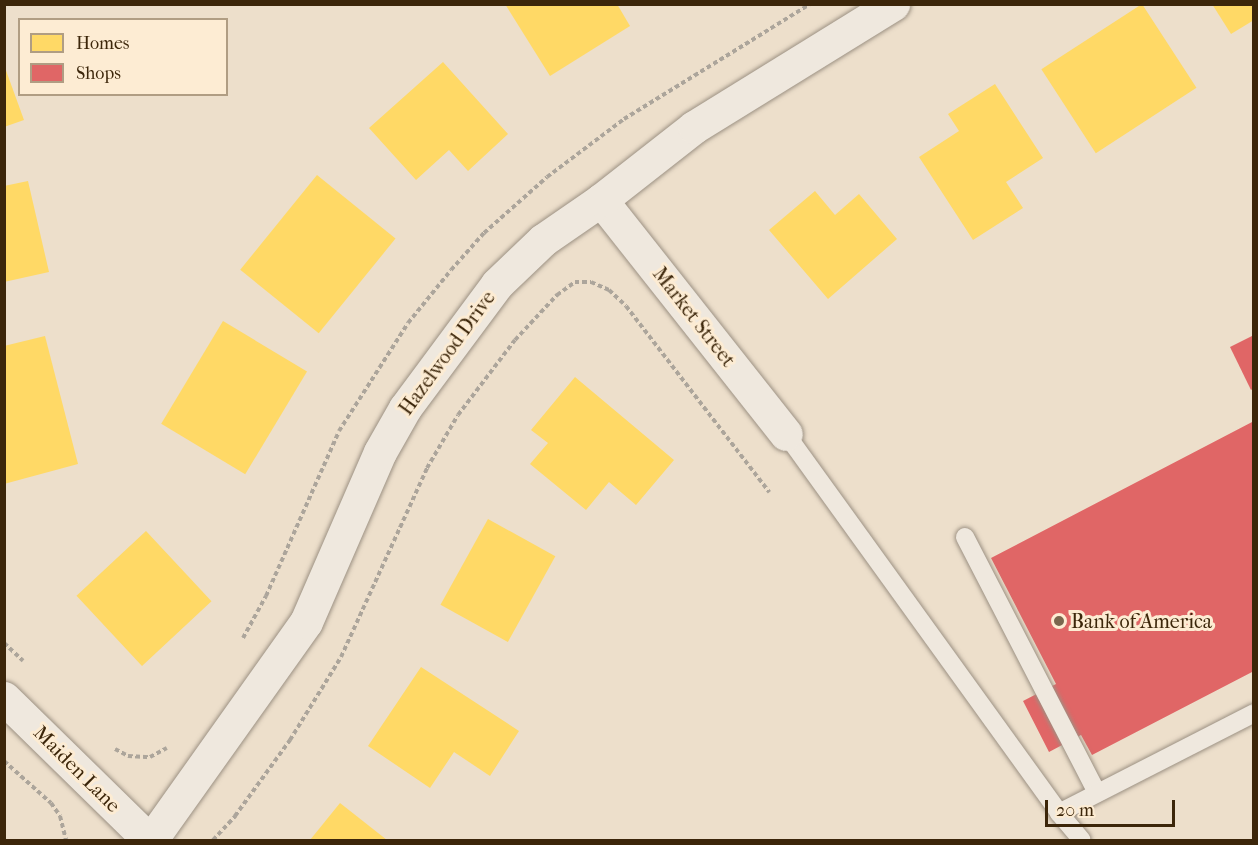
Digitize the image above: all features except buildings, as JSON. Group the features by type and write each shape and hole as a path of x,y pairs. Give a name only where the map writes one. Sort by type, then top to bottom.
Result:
{"street":[{"name":"Hazelwood Drive","path":"150,840 306,622 380,452 405,408 497,284 543,240 601,200 694,127 894,4"},
{"name":"Market Street","path":"601,200 786,434"},
{"name":"Maiden Lane","path":"4,698 150,840"}],"lane":[{"path":"786,434 1059,813 1082,840"},
{"path":"964,537 1097,793"},
{"path":"1059,813 1254,713"}],"path":[{"path":"213,840 235,816 290,740 341,657 427,468 458,414 515,340 557,295 575,282 591,282 609,290 626,306 769,492"},
{"path":"4,761 51,803 60,816 66,840"}],"place":[{"name":"Bank of America","path":"1059,621"}]}
